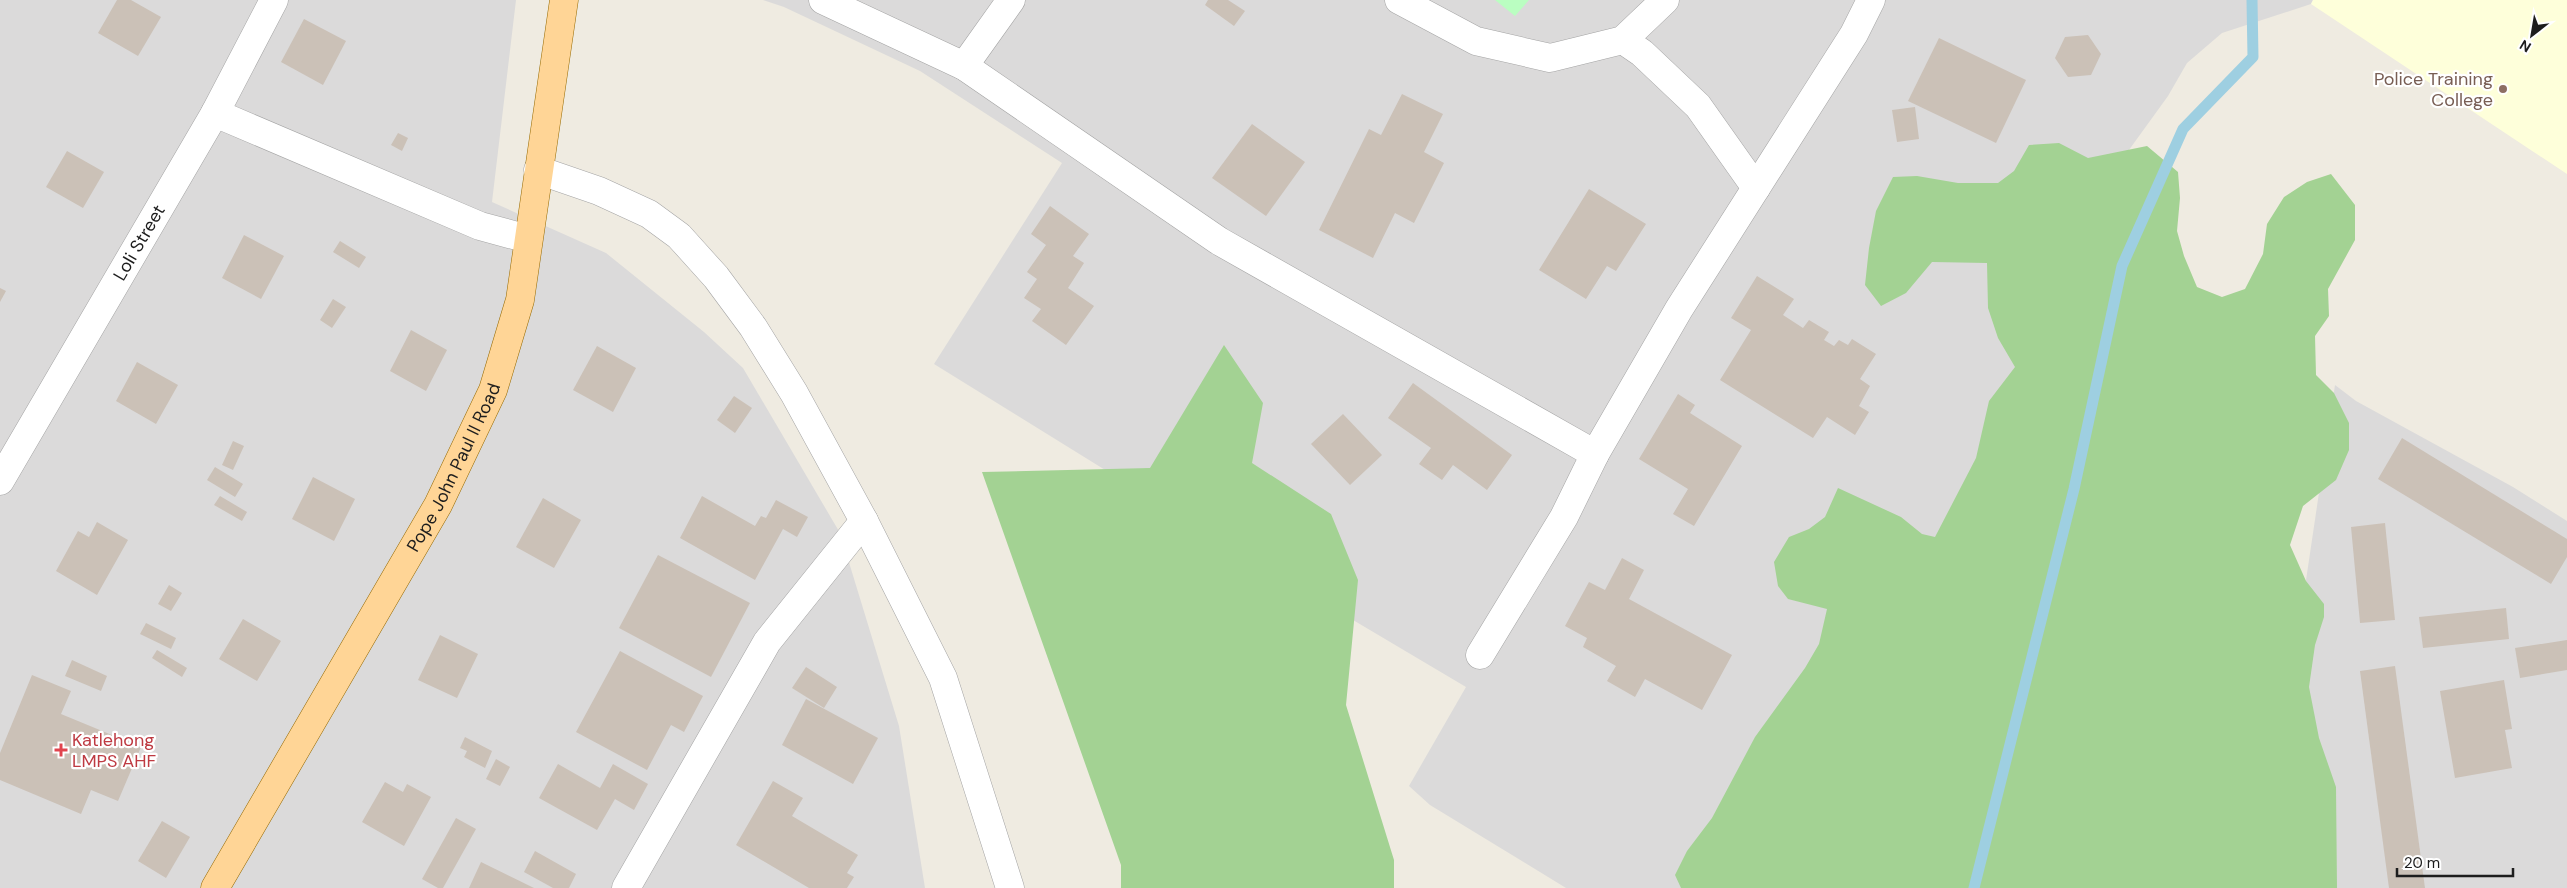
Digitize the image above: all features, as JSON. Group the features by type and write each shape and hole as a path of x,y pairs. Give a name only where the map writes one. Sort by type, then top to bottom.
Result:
{"main road":[{"name":"Pope John Paul II Road","path":"215,888 438,505 493,390 520,300 564,0"}],"street":[{"name":"Loli Street","path":"0,481 215,113 274,0"},
{"path":"823,0 964,66 1219,241 1595,454"},
{"path":"964,66 1011,0"},
{"path":"1399,0 1476,41 1550,58 1623,40 1665,0"},
{"path":"1480,655 1564,517 1595,454 1679,309 1854,34 1871,0"},
{"path":"1623,40 1642,53 1698,106 1756,188"},
{"path":"215,113 480,226 528,238"},
{"path":"538,170 599,191 649,214 679,236 716,277 754,327 794,393 864,521 943,678 1010,888"},
{"path":"626,888 767,642 864,521"}],"shaded area":[{"path":"0,0 516,0 492,202 606,253 704,332 743,368 840,533 899,726 925,888 0,888"},
{"path":"763,0 2313,0 2311,4 2222,33 2187,63 2168,96 2100,190 2038,354 1929,560 1682,888 1566,888 1430,805 1409,786 1466,687 1215,538 934,364 1062,163 920,71 784,7"},
{"name":"Police Training College","path":"2313,0 2567,0 2567,174 2311,4"},
{"path":"2335,385 2356,401 2513,487 2567,521 2567,888 2322,888 2290,688"}],"green space":[{"path":"1495,0 1529,0 1515,16"},
{"path":"2059,143 2088,158 2147,146 2178,172 2180,198 2177,231 2184,256 2197,287 2222,297 2245,289 2263,254 2267,224 2284,197 2307,182 2331,174 2355,205 2355,240 2328,289 2329,316 2315,336 2316,375 2334,393 2349,423 2349,450 2336,480 2303,506 2290,545 2306,581 2324,604 2324,617 2315,645 2309,687 2319,738 2336,787 2337,888 1681,888 1675,875 1687,851 1712,818 1755,737 1805,668 1819,644 1827,609 1788,599 1778,586 1774,562 1789,537 1809,529 1825,517 1838,488 1901,517 1922,534 1935,537 1976,458 1989,401 2015,367 1998,338 1988,308 1987,263 1932,262 1906,293 1881,306 1865,285 1876,211 1893,177 1917,176 1958,183 1998,183 2014,171 2029,145"},
{"path":"1224,345 1263,403 1252,463 1331,514 1358,580 1346,705 1394,860 1394,888 1121,888 1121,865 982,472 1150,468"}],"building":[{"path":"117,0 131,0 161,17 138,56 98,33"},
{"path":"1208,0 1228,0 1245,11 1234,26 1205,5"},
{"path":"304,19 346,41 323,85 281,62"},
{"path":"2088,35 2101,54 2091,75 2068,77 2055,58 2065,37"},
{"path":"1939,38 2026,80 1996,143 1908,101"},
{"path":"1402,94 1443,114 1424,152 1444,163 1414,223 1395,213 1373,258 1319,230 1369,129 1381,135"},
{"path":"1915,107 1919,139 1897,142 1892,110"},
{"path":"1252,124 1305,162 1266,216 1212,178"},
{"path":"398,133 408,138 402,151 391,145"},
{"path":"67,151 104,172 83,208 46,187"},
{"path":"1589,189 1646,224 1616,271 1607,266 1586,299 1539,270"},
{"path":"1050,206 1089,234 1073,256 1084,263 1068,288 1094,306 1066,345 1032,321 1041,309 1024,298 1037,279 1027,272 1046,245 1031,234"},
{"path":"244,235 284,256 261,299 222,278"},
{"path":"340,241 366,257 359,268 333,252"},
{"path":"1757,276 1794,299 1783,315 1803,328 1809,320 1829,332 1824,340 1834,346 1839,340 1848,345 1852,339 1876,354 1860,379 1870,386 1859,406 1869,412 1855,435 1827,417 1813,438 1720,380 1751,330 1731,318"},
{"path":"0,288 6,291 0,302"},
{"path":"333,299 346,307 332,328 320,320"},
{"path":"411,330 447,350 426,391 390,371"},
{"path":"597,346 636,368 613,412 573,390"},
{"path":"137,362 178,385 156,424 116,401"},
{"path":"1413,383 1512,455 1487,490 1453,465 1442,480 1419,464 1431,448 1388,418"},
{"path":"1678,394 1695,405 1690,413 1742,446 1694,526 1673,514 1688,489 1639,459"},
{"path":"734,396 752,408 735,433 717,420"},
{"path":"1343,414 1382,455 1350,485 1311,444"},
{"path":"2402,438 2567,539 2567,557 2551,584 2378,479"},
{"path":"233,441 244,446 233,470 222,465"},
{"path":"215,467 243,484 235,497 207,480"},
{"path":"313,477 355,499 334,541 292,519"},
{"path":"220,496 247,512 242,521 214,505"},
{"path":"702,496 755,526 761,516 766,518 776,500 808,517 797,537 783,529 755,580 680,538"},
{"path":"543,498 581,520 554,568 516,547"},
{"path":"97,522 128,540 97,595 56,571 78,531 89,537"},
{"path":"2385,523 2395,620 2360,623 2351,527"},
{"path":"658,555 750,603 711,677 619,628"},
{"path":"1622,558 1644,570 1629,599 1732,655 1702,710 1645,679 1635,697 1607,681 1616,666 1583,647 1587,638 1565,626 1589,582 1605,590"},
{"path":"169,585 182,593 171,611 158,604"},
{"path":"2506,608 2509,639 2423,648 2419,617"},
{"path":"243,619 281,641 257,681 219,659"},
{"path":"146,623 176,638 171,649 140,634"},
{"path":"440,635 478,654 457,698 418,680"},
{"path":"2567,640 2567,670 2520,678 2515,648"},
{"path":"157,650 187,668 182,677 152,658"},
{"path":"620,651 703,696 684,732 671,725 647,770 576,732"},
{"path":"72,660 107,676 101,691 65,676"},
{"path":"2395,666 2425,888 2389,888 2360,671"},
{"path":"806,667 837,687 824,708 792,688"},
{"path":"32,675 71,691 61,714 141,747 118,801 91,790 81,814 0,780 0,753"},
{"path":"2504,680 2512,729 2505,730 2512,768 2455,778 2440,691"},
{"path":"806,699 878,738 853,784 782,745"},
{"path":"465,737 492,751 485,768 464,757 467,751 460,748"},
{"path":"496,759 510,767 500,786 486,779"},
{"path":"558,764 600,788 613,764 648,784 634,810 615,799 597,830 539,798"},
{"path":"773,781 803,798 792,816 858,855 847,873 854,877 847,888 809,888 736,845"},
{"path":"385,782 403,792 407,784 431,797 404,846 362,822"},
{"path":"456,818 476,829 443,888 438,888 422,879"},
{"path":"162,821 190,837 166,878 138,861"},
{"path":"535,851 576,874 569,888 553,888 524,872"},
{"path":"481,862 534,888 469,888"}],"waterway":[{"path":"1974,888 2074,489 2122,266 2183,129 2253,57 2252,0"}],"place":[{"name":"Police Training College","path":"2503,89"},
{"name":"Katlehong LMPS AHF","path":"61,750"}]}
